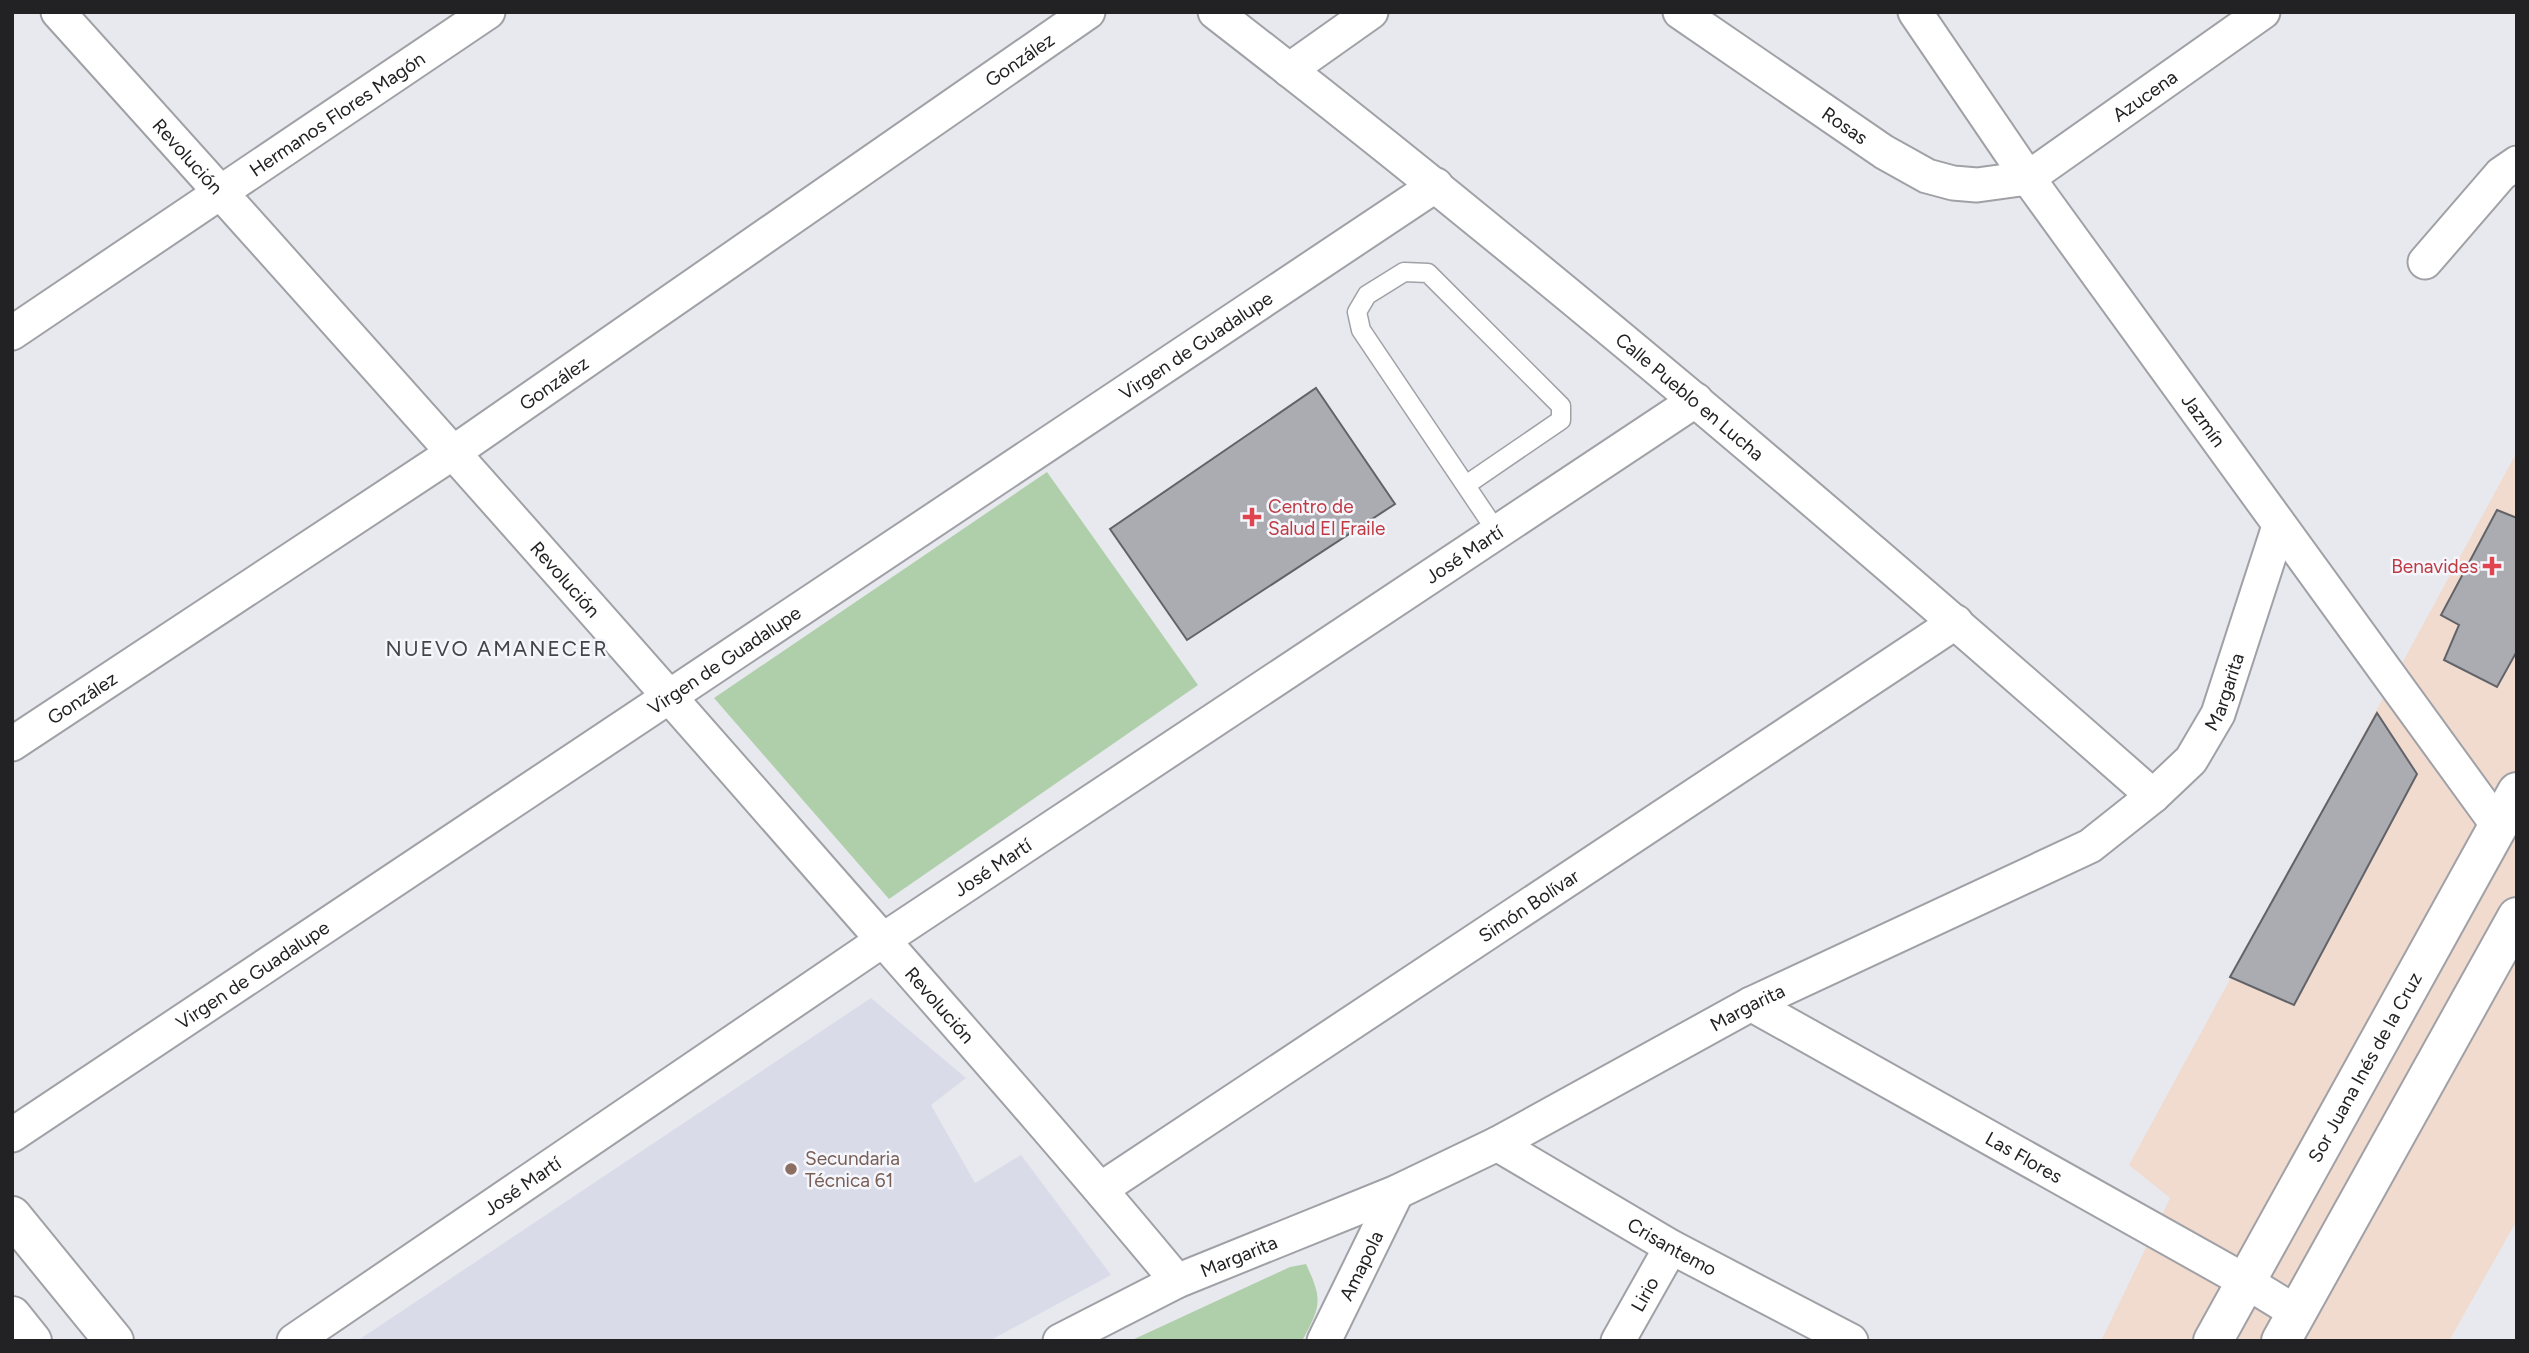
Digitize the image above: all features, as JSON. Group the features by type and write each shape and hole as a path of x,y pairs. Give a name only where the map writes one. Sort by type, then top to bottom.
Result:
{"main road":[{"name":"Sor Juana Inés de la Cruz","path":"2213,1341 2517,792"},
{"path":"2289,1327 2517,917"},
{"path":"12,1216 114,1341"},
{"path":"12,1315 32,1341"}],"street":[{"name":"Revolución","path":"58,12 670,696 1101,1189 1177,1281"},
{"name":"Hermanos Flores Magón","path":"12,333 488,12"},
{"name":"González","path":"12,744 454,452 1088,12"},
{"name":"Calle Pueblo en Lucha","path":"1215,12 1436,186 1696,400 1956,622 2153,796"},
{"path":"1289,70 1371,12"},
{"name":"Rosas","path":"1679,12 1884,152 1927,176 1953,183 1976,185 2028,178"},
{"name":"Jazmín","path":"1915,12 2028,178 2499,827"},
{"name":"Azucena","path":"2028,178 2263,12"},
{"path":"2425,261 2501,174 2517,163"},
{"name":"Virgen de Guadalupe","path":"12,1135 1436,186"},
{"name":"José Martí","path":"294,1341 883,940 1696,400"},
{"name":"Margarita","path":"1060,1341 1177,1281 1397,1192 1497,1144 1751,1004 2090,846 2153,796 2191,760 2218,715 2279,526"},
{"name":"Simón Bolívar","path":"1101,1189 1956,622"},
{"name":"Las Flores","path":"1751,1004 2245,1281 2289,1327"},
{"name":"Crisantemo","path":"1497,1144 1671,1247 1851,1341"},
{"name":"Amapola","path":"1324,1341 1397,1192"},
{"name":"Lirio","path":"1618,1341 1671,1247"}],"lane":[{"path":"1466,485 1561,420 1561,406 1428,273 1404,271 1367,295 1357,312 1362,330 1497,532"}],"shaded area":[{"path":"2517,452 2517,1220 2449,1341 2101,1341 2170,1198 2129,1165"},
{"name":"Secundaria Técnica 61","path":"871,998 966,1078 931,1105 975,1183 1021,1155 1111,1275 989,1341 357,1341"}],"green space":[{"path":"1047,472 1198,685 889,899 714,698"},
{"path":"1306,1264 1315,1286 1318,1303 1302,1341 1130,1341 1290,1267"}],"building":[{"name":"Centro de Salud El Fraile","path":"1316,388 1395,504 1187,640 1110,529"},
{"name":"Benavides","path":"2497,510 2517,518 2517,651 2497,687 2444,660 2459,625 2441,615"},
{"path":"2377,713 2417,774 2294,1005 2230,977"}],"place":[{"name":"Centro de Salud El Fraile","path":"1252,517"},
{"name":"Benavides","path":"2492,566"},
{"name":"Secundaria Técnica 61","path":"791,1169"}],"district":[{"name":"NUEVO AMANECER","path":"497,648"}]}
